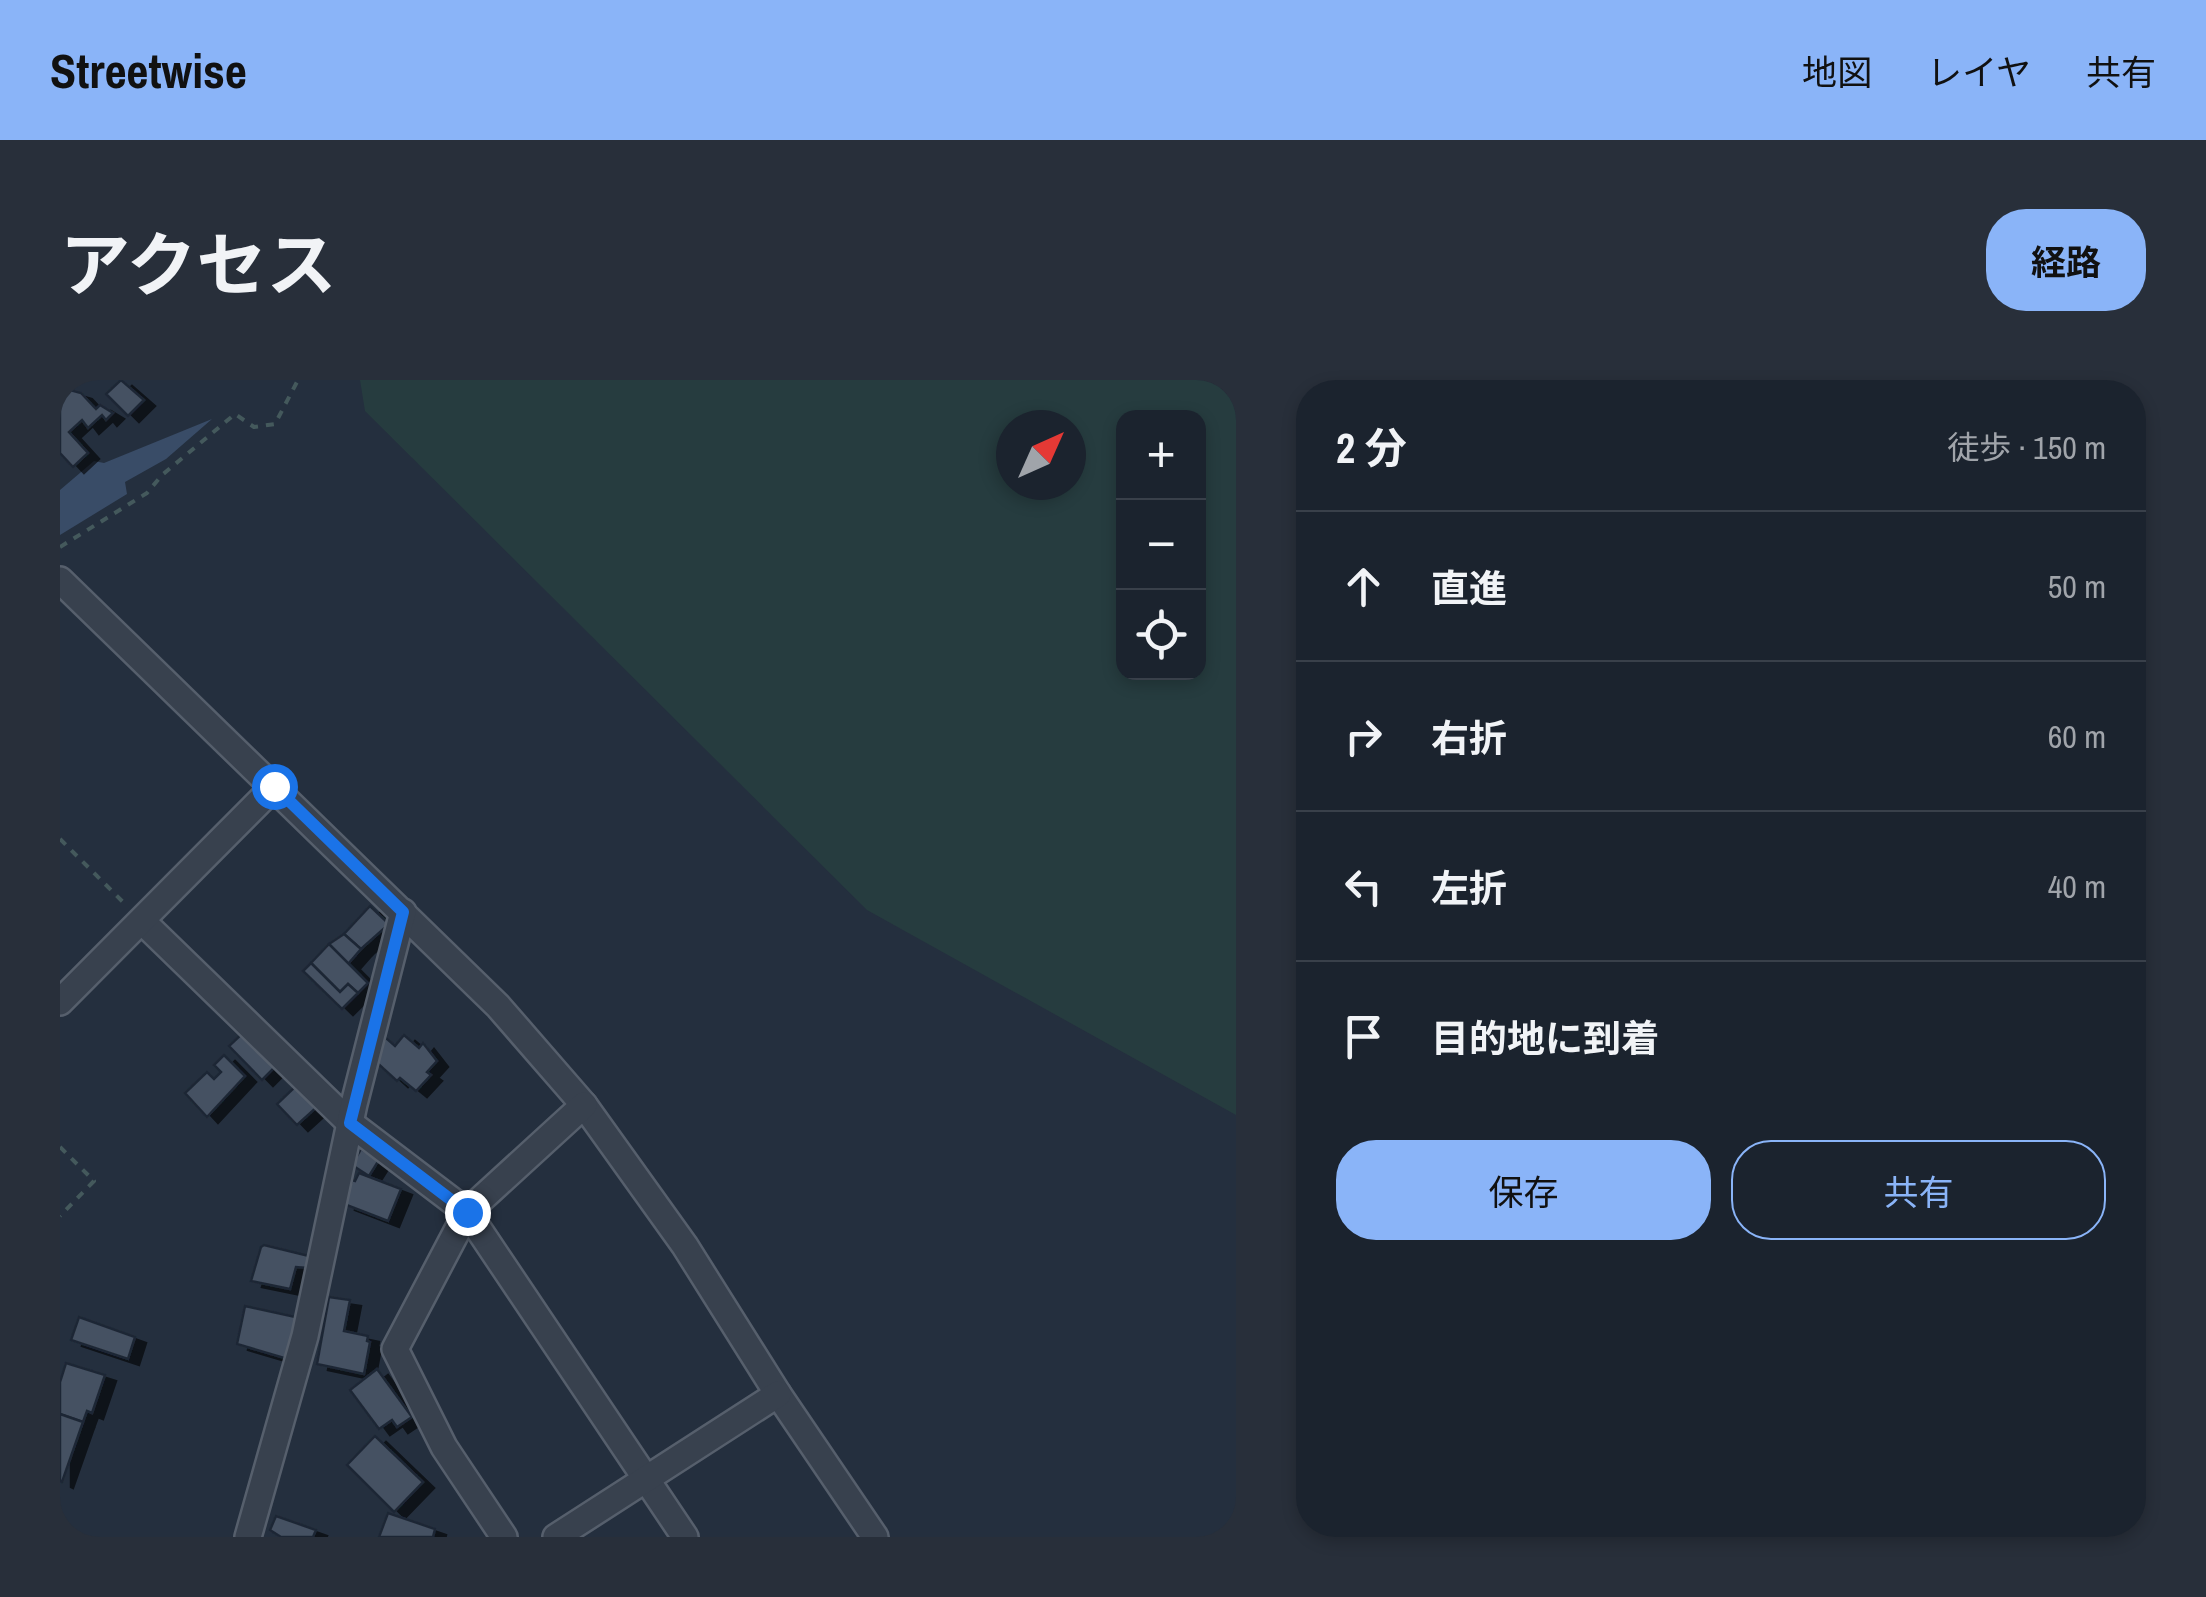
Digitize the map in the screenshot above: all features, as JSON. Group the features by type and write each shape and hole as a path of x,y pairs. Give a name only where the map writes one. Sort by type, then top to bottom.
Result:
{"street":[{"path":"60,580 498,1006 584,1105 685,1246 778,1394 875,1537"},
{"path":"60,1002 274,786"},
{"path":"248,1537 305,1336 350,1123 403,912"},
{"path":"142,921 350,1123 467,1212 684,1537"},
{"path":"504,1537 444,1447 395,1349 467,1212 584,1105"},
{"path":"556,1537 778,1394"}],"path":[{"path":"60,547 147,493 235,414 254,427 275,424 298,380"},
{"path":"60,839 142,921"},
{"path":"60,1147 94,1181 60,1216"}],"green space":[{"path":"360,380 1236,380 1236,1115 867,910 365,411"}],"water":[{"path":"212,419 166,459 125,482 127,494 60,535 60,490 94,461 104,463"}],"building":[{"path":"121,380 144,400 128,416 106,394"},
{"path":"70,390 81,393 96,409 100,405 113,413 106,420 102,415 88,428 82,420 69,432 88,453 73,467 60,453 60,400"},
{"path":"370,906 389,924 361,949 344,934"},
{"path":"344,934 361,949 348,964 329,944"},
{"path":"329,944 368,983 358,993 348,984 340,992 311,963"},
{"path":"311,963 340,992 348,984 358,993 342,1009 303,971"},
{"path":"246,1030 279,1063 262,1080 229,1046"},
{"path":"404,1035 419,1048 423,1043 437,1061 427,1072 431,1075 416,1091 400,1078 397,1081 374,1060 374,1051 386,1038 395,1046"},
{"path":"224,1055 245,1076 207,1117 185,1093 207,1072 214,1079 221,1072 214,1065"},
{"path":"298,1084 318,1106 297,1125 277,1104"},
{"path":"361,1149 379,1160 369,1176 352,1165"},
{"path":"359,1173 401,1189 388,1221 344,1204 352,1180"},
{"path":"264,1245 313,1257 309,1268 296,1267 290,1289 251,1281"},
{"path":"329,1297 350,1300 344,1331 368,1336 364,1374 317,1364"},
{"path":"245,1306 300,1318 291,1360 237,1344"},
{"path":"79,1317 135,1337 128,1359 71,1340"},
{"path":"66,1363 105,1375 92,1413 87,1411 83,1422 60,1414 60,1382"},
{"path":"377,1369 412,1417 397,1427 392,1420 379,1429 350,1390"},
{"path":"60,1414 83,1422 62,1482 60,1481"},
{"path":"375,1436 423,1482 394,1512 347,1465"},
{"path":"388,1513 435,1529 433,1537 379,1537"},
{"path":"276,1516 316,1530 313,1537 281,1537 270,1530"}],"route":[{"path":"274,786 403,912 350,1123 467,1212"}]}
